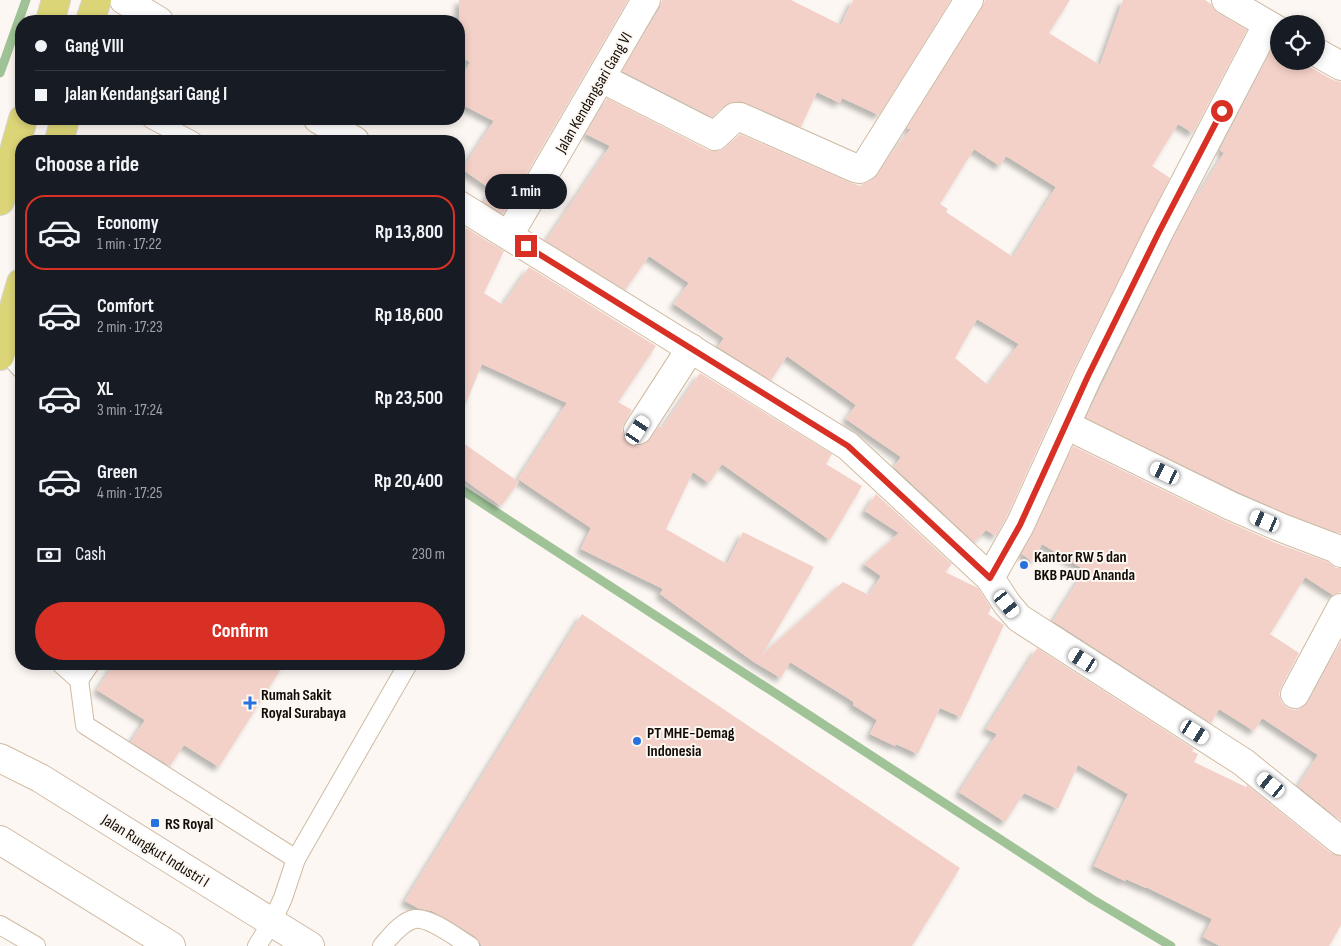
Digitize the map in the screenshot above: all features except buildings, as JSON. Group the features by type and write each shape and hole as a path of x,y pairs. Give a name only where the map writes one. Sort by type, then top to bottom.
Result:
{"main road":[{"path":"52,15 56,0"},
{"path":"92,15 97,0"},
{"path":"0,201 15,148"},
{"path":"1,352 15,304"}],"street":[{"path":"124,0 148,15"},
{"name":"Jalan Kendangsari Gang VI","path":"509,235 646,0"},
{"path":"601,78 715,136 735,117 740,117 860,169 865,166 969,0"},
{"path":"1226,0 1270,26"},
{"path":"990,578 1020,525 1088,376 1159,232 1270,33"},
{"path":"1325,57 1341,66"},
{"path":"328,125 345,135"},
{"path":"465,209 848,446 990,578 1019,618 1243,762 1341,841"},
{"path":"638,430 691,348"},
{"path":"1066,425 1231,506 1341,552"},
{"path":"1294,694 1341,608"},
{"name":"Jalan Rungkut Industri I","path":"0,758 40,778 310,946"},
{"path":"0,840 171,946"}],"lane":[{"path":"162,125 182,135"},
{"path":"1,352 15,364"},
{"path":"67,670 79,680"},
{"path":"86,670 79,680 85,726 296,859"},
{"path":"257,946 272,922 283,898 296,859 405,670"},
{"path":"382,946 399,927 415,919 432,922 470,946"},
{"path":"0,924 36,946"}],"waterway":[{"path":"21,15 26,0"},
{"path":"0,73 15,31"},
{"path":"465,492 1092,899 1171,946"}],"place":[{"name":"Kantor RW 5 dan BKB PAUD Ananda","path":"1024,565"},
{"name":"Rumah Sakit Royal Surabaya","path":"250,703"},
{"name":"PT MHE-Demag Indonesia","path":"637,741"},
{"name":"RS Royal","path":"155,823"}],"route":[{"path":"526,246 848,446 990,578 1020,525 1088,376 1159,232 1222,111"}]}
